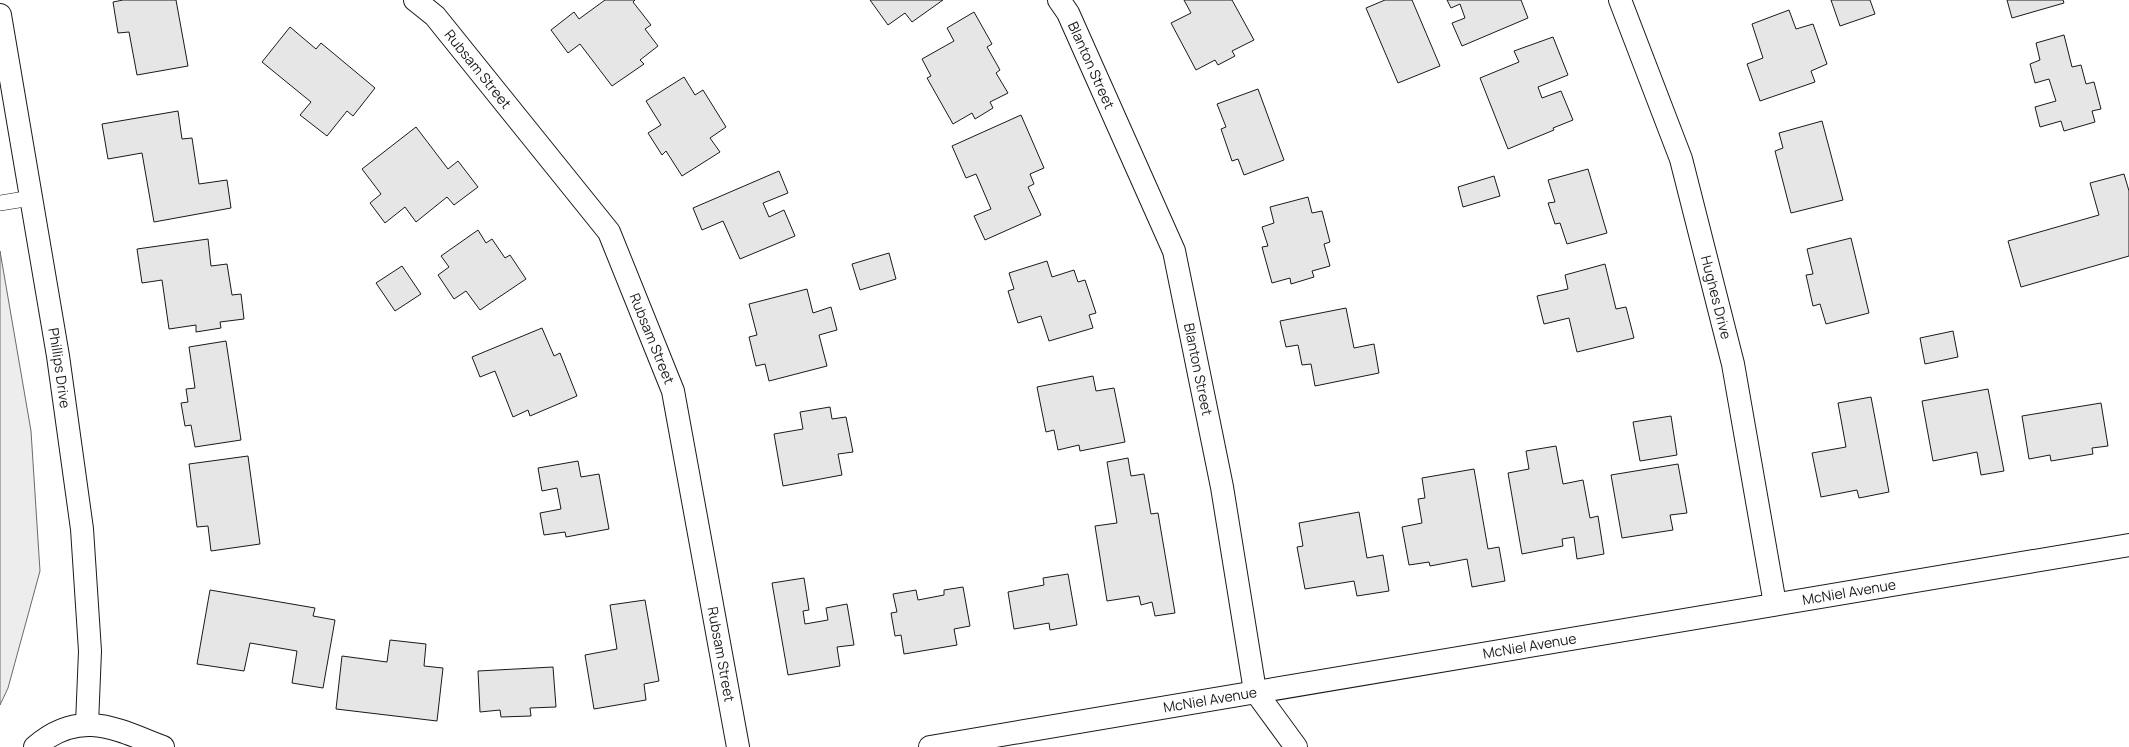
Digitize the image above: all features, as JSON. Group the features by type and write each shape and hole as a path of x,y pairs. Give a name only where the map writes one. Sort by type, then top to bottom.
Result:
{"street":[{"name":"Rubsam Street","path":"415,0 435,16 609,232 673,391 738,747"},
{"name":"Blanton Street","path":"1059,0 1068,13 1174,251 1222,487 1255,691 1296,747"},
{"name":"Hughes Drive","path":"1620,0 1681,159 1733,364 1775,604"},
{"name":"Phillips Drive","path":"0,15 58,356 82,529 90,650 87,724"},
{"name":"McNiel Avenue","path":"930,747 1255,691 2129,545"},
{"path":"35,747 63,730 87,724 107,726 163,747"}],"lane":[{"path":"0,203 31,198"}],"shaded area":[{"path":"0,251 31,431 40,571 8,688 0,705"}],"building":[{"path":"123,0 176,0 188,66 137,75 129,32 118,33 113,2"},
{"path":"605,0 635,0 633,2 651,25 645,29 658,46 640,60 644,64 612,86 580,44 568,53 551,30 574,12 579,19"},
{"path":"870,0 943,0 912,22 905,13 888,25"},
{"path":"1184,0 1232,0 1254,40 1232,51 1235,56 1218,65 1215,60 1196,70 1171,23 1191,13"},
{"path":"1385,0 1412,0 1440,66 1398,83 1366,8"},
{"path":"1447,0 1521,0 1528,18 1462,46 1452,23 1465,18 1460,4 1451,8"},
{"path":"1831,0 1870,0 1875,14 1840,26"},
{"path":"2007,0 2063,0 2064,3 2012,18"},
{"path":"1789,10 1796,29 1813,24 1827,64 1811,71 1815,82 1760,101 1747,64 1763,58 1752,24"},
{"path":"974,12 992,44 987,47 1000,70 996,73 1008,93 990,102 993,108 975,119 972,113 953,124 927,78 931,76 922,59 954,41 947,28"},
{"path":"290,27 316,49 321,43 375,88 353,116 347,111 327,136 300,115 311,102 262,62"},
{"path":"2064,35 2072,67 2081,65 2086,84 2094,82 2101,109 2092,111 2095,122 2064,131 2061,121 2040,127 2035,107 2056,101 2049,79 2035,83 2030,64 2040,60 2036,43"},
{"path":"1553,37 1568,75 1538,87 1542,98 1561,91 1573,120 1553,128 1554,130 1508,149 1480,78 1519,62 1514,51"},
{"path":"684,77 695,95 703,90 726,127 710,138 720,152 682,176 666,151 662,155 648,133 661,125 646,101"},
{"path":"1258,89 1284,160 1244,175 1238,159 1232,161 1221,129 1226,127 1217,104"},
{"path":"178,111 182,139 192,138 199,184 227,180 231,208 154,222 142,153 108,159 102,124"},
{"path":"1021,115 1044,168 1030,174 1034,184 1028,187 1041,215 985,240 974,216 991,209 976,174 966,178 952,146"},
{"path":"1822,121 1843,200 1791,213 1775,151 1783,148 1779,133"},
{"path":"416,127 448,169 458,161 478,187 454,205 447,197 416,222 405,207 385,223 370,203 381,194 362,169"},
{"path":"1588,169 1607,233 1567,244 1560,223 1555,224 1548,203 1555,202 1548,180"},
{"path":"779,171 788,193 763,203 769,217 784,210 795,236 740,259 723,221 702,230 693,208"},
{"path":"2124,174 2129,191 2129,256 2021,287 2008,241 2099,215 2090,183"},
{"path":"1494,176 1500,196 1463,207 1458,187"},
{"path":"1308,197 1312,213 1322,211 1330,242 1324,244 1330,266 1312,271 1314,277 1291,284 1290,278 1272,283 1262,247 1268,246 1262,227 1274,223 1270,207"},
{"path":"478,230 486,243 492,239 505,258 510,255 526,279 480,310 466,291 454,299 438,275 449,267 441,256"},
{"path":"1851,238 1869,313 1826,324 1820,304 1813,306 1806,275 1813,274 1807,249"},
{"path":"208,239 211,266 227,264 232,295 241,294 244,319 220,322 221,328 196,332 196,325 169,329 162,280 142,283 137,249"},
{"path":"889,253 896,279 860,290 852,264"},
{"path":"1047,261 1052,277 1074,270 1078,282 1085,280 1096,313 1089,315 1093,328 1049,341 1041,316 1018,323 1008,291 1014,289 1009,273"},
{"path":"1605,264 1616,309 1626,307 1634,338 1577,352 1569,318 1544,324 1537,296 1568,289 1565,275"},
{"path":"402,266 421,294 395,311 376,283"},
{"path":"807,289 813,313 831,307 837,330 819,335 827,366 769,381 765,364 756,366 749,337 757,335 749,304"},
{"path":"1346,308 1354,348 1374,344 1379,373 1315,386 1311,364 1302,365 1298,345 1286,347 1280,321"},
{"path":"542,328 554,356 560,353 577,396 530,416 528,410 513,417 495,371 480,377 472,357"},
{"path":"1953,331 1958,357 1925,364 1920,338"},
{"path":"226,341 241,440 195,447 191,425 185,426 181,403 188,402 186,389 195,388 189,347"},
{"path":"1093,376 1096,391 1114,388 1125,442 1080,451 1079,445 1058,450 1054,430 1046,432 1037,387"},
{"path":"1988,389 2004,471 1981,475 1977,452 1933,461 1922,401"},
{"path":"1871,397 1889,492 1859,498 1857,490 1821,497 1812,453 1846,447 1838,403"},
{"path":"2101,403 2108,446 2092,448 2093,454 2051,461 2050,455 2029,459 2022,416"},
{"path":"830,407 832,419 846,417 853,452 838,454 842,475 783,486 774,434 803,429 800,412"},
{"path":"1671,416 1677,455 1640,461 1633,422"},
{"path":"1556,446 1563,484 1583,480 1590,518 1598,516 1604,554 1577,559 1574,537 1562,539 1563,546 1522,554 1508,473 1529,469 1526,451"},
{"path":"248,456 260,544 211,551 208,526 197,527 189,464"},
{"path":"1128,458 1131,476 1144,474 1151,514 1158,513 1175,613 1155,616 1152,602 1141,605 1139,596 1107,601 1095,526 1117,523 1107,462"},
{"path":"578,461 581,477 599,474 609,529 566,537 565,532 544,535 540,513 561,509 557,488 542,491 538,468"},
{"path":"1678,464 1687,513 1670,515 1673,530 1622,538 1611,475"},
{"path":"1474,469 1488,549 1499,547 1505,581 1472,587 1467,559 1430,566 1429,562 1409,565 1402,527 1422,523 1418,499 1425,498 1422,478"},
{"path":"1359,512 1367,558 1383,555 1389,591 1357,596 1354,581 1305,589 1297,547 1303,546 1299,523"},
{"path":"1068,574 1077,625 1050,630 1049,623 1014,629 1008,592 1044,585 1043,578"},
{"path":"804,578 809,610 803,611 805,624 828,620 826,608 847,604 854,645 837,647 840,666 788,675 772,583"},
{"path":"963,587 970,626 954,629 957,645 904,654 901,635 895,636 891,613 897,612 893,594 916,590 918,600 944,595 944,590"},
{"path":"210,590 315,608 313,616 335,620 323,688 292,683 297,651 250,643 244,671 197,664"},
{"path":"645,600 659,681 644,684 646,700 594,709 585,655 617,649 610,605"},
{"path":"390,640 426,644 424,666 443,668 437,721 336,709 342,656 387,662"},
{"path":"553,667 556,707 530,708 531,716 501,717 500,710 480,712 478,671"}]}
